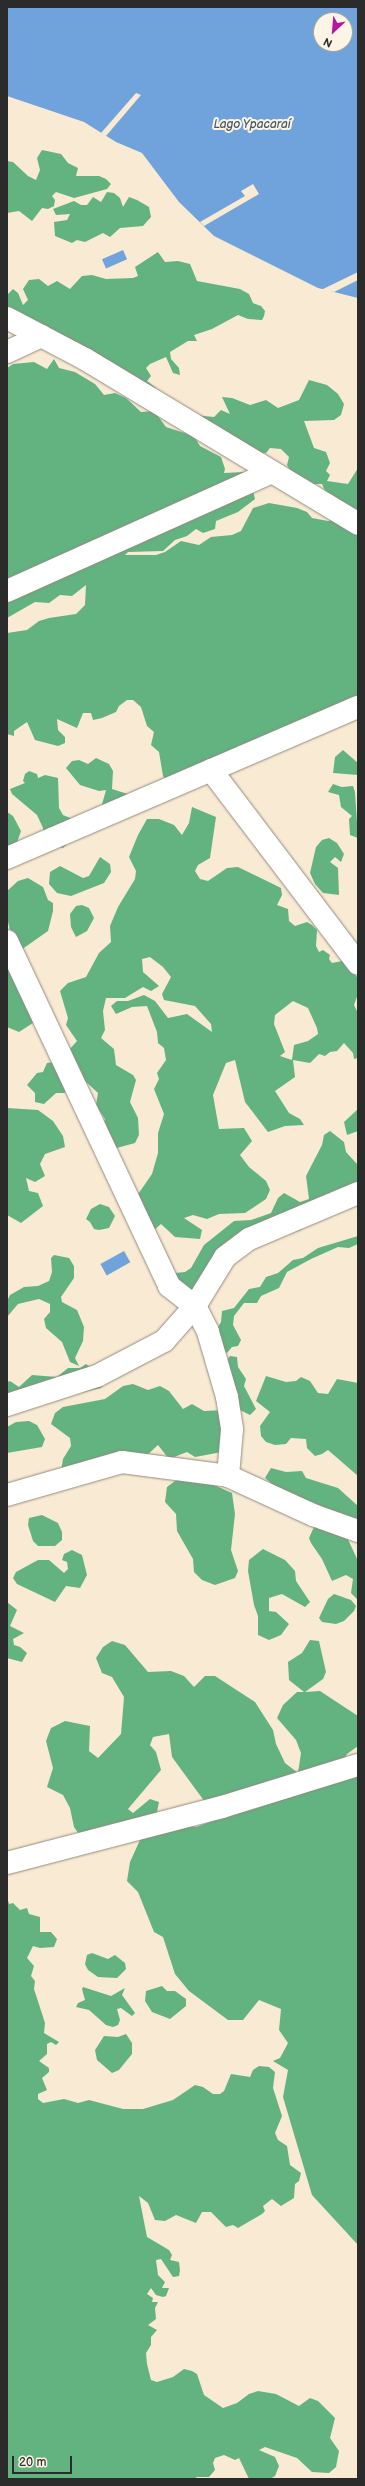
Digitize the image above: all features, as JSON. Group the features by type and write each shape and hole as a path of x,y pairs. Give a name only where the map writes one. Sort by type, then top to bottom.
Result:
{"street":[{"path":"7,318 84,359 358,524"},
{"path":"7,352 42,336"},
{"path":"7,591 272,472"},
{"path":"7,858 358,707"},
{"path":"211,770 358,964"},
{"path":"7,941 169,1286 195,1306 208,1332 227,1397 232,1430 228,1476"},
{"path":"164,1341 195,1306 224,1257 249,1239 358,1193"},
{"path":"7,1405 97,1376 164,1341 187,1337 207,1346 215,1354"},
{"path":"7,1495 122,1462 228,1476 313,1515 358,1531"},
{"path":"7,1864 222,1807 358,1765"}],"green space":[{"path":"42,150 61,154 68,163 78,168 76,176 99,176 106,179 111,184 107,189 74,198 56,192 52,196 55,200 54,206 48,209 42,208 32,221 19,211 7,213 7,161 13,162 28,176 36,180 40,170 37,158"},
{"path":"107,192 114,193 120,198 123,207 129,197 137,200 149,207 151,217 143,226 120,228 110,237 103,233 85,242 77,240 72,243 55,236 54,222 67,220 70,214 56,215 53,209 74,201 81,205 87,205 93,197 101,202"},
{"path":"158,252 165,262 178,261 190,264 197,281 240,289 249,294 253,303 261,306 265,311 262,320 248,319 238,315 212,329 194,335 197,341 188,341 170,352 171,359 179,368 180,375 173,373 166,357 150,364 146,368 151,376 147,381 156,388 151,395 18,311 7,330 7,295 13,289 18,293 23,305 28,300 23,289 29,280 39,279 48,286 57,281 70,289 82,276 92,275 106,279 133,278 138,276 135,267"},
{"path":"54,359 59,368 75,372 95,384 104,395 115,393 126,398 141,412 154,411 166,427 194,436 200,446 221,457 225,469 224,473 244,472 249,475 255,499 238,512 216,521 215,529 203,533 196,529 187,536 175,540 163,551 128,552 125,555 156,555 165,552 181,541 199,545 211,537 232,535 241,531 253,508 269,503 297,508 307,512 312,518 328,521 341,518 358,533 358,704 168,783 163,776 159,752 151,745 154,732 147,726 141,707 133,700 127,700 119,706 116,712 102,718 93,720 91,713 83,713 77,728 57,719 58,730 65,737 65,743 58,746 35,740 27,722 14,731 14,736 7,734 7,633 27,630 39,621 49,618 76,614 85,605 86,585 72,596 60,595 49,603 35,602 7,618 7,368 13,364 34,362 47,369"},
{"path":"309,380 327,385 338,394 344,404 341,415 334,420 304,421 314,448 326,452 330,463 326,471 330,475 327,481 348,484 358,468 358,509 346,510 326,493 322,484 307,484 294,477 287,465 289,457 281,449 270,448 266,453 256,453 194,415 214,417 221,410 230,414 222,397 232,398 250,405 266,400 278,408 299,400"},
{"path":"343,750 358,763 358,775 333,773 335,757"},
{"path":"96,758 109,764 113,771 112,789 134,796 101,808 106,790 99,791 80,785 66,768 72,761 79,760 88,764"},
{"path":"29,771 37,774 38,778 45,775 58,778 59,808 63,815 75,820 67,844 63,848 54,846 43,838 43,828 37,815 12,794 10,789 25,783 23,781 25,774"},
{"path":"333,784 342,787 353,786 355,792 358,838 350,835 349,819 352,816 341,807 339,795 328,792"},
{"path":"192,807 216,817 210,858 198,865 195,871 200,879 208,881 227,868 238,867 281,888 282,895 277,905 288,909 289,921 295,926 307,922 312,925 317,930 316,946 319,952 323,950 330,955 329,959 332,963 342,961 358,978 358,994 354,1005 358,1013 358,1058 354,1059 353,1053 344,1043 337,1051 330,1052 325,1056 319,1054 310,1063 293,1060 295,1077 275,1091 289,1113 300,1119 304,1125 285,1126 268,1132 245,1102 235,1060 226,1063 213,1095 219,1129 244,1128 252,1141 240,1155 249,1167 266,1181 270,1190 266,1199 245,1213 219,1214 207,1219 193,1215 184,1218 202,1230 200,1239 175,1237 161,1224 151,1233 134,1200 152,1174 158,1153 158,1133 164,1114 154,1089 159,1079 157,1073 166,1060 164,1048 158,1043 157,1032 147,1006 132,1007 116,1014 111,1006 117,1001 128,1001 144,995 155,1001 168,1018 187,1014 212,1032 211,1024 195,1006 164,1000 162,994 171,977 163,967 150,957 142,959 143,972 159,986 151,991 143,987 125,998 106,998 103,1011 105,1030 101,1038 114,1049 116,1065 133,1075 136,1080 130,1102 138,1118 139,1135 135,1143 113,1149 103,1127 105,1119 96,1105 98,1093 85,1081 64,1093 56,1093 44,1104 35,1102 35,1093 27,1085 37,1073 43,1072 47,1063 54,1062 69,1050 77,1041 66,1025 68,1018 60,991 68,983 86,977 99,953 111,942 110,926 118,907 135,879 136,871 129,857 138,835 147,819 159,819 174,825 182,835 189,823","holes":["293,1001 308,1008 317,1028 318,1034 308,1041 294,1045 292,1060 280,1056 285,1052 274,1024 275,1015"]},
{"path":"7,812 13,816 21,831 14,851 7,855"},
{"path":"329,838 337,843 344,854 341,862 335,857 330,862 338,868 339,895 323,893 315,884 310,873 316,847 322,840"},
{"path":"100,857 110,864 111,872 104,883 71,896 57,893 49,884 50,872 60,866 83,878 89,876"},
{"path":"28,878 43,887 48,900 53,903 53,911 48,931 21,950 12,938 7,918 7,891 18,881"},
{"path":"82,905 89,908 94,918 87,931 76,937 71,927 70,914 76,906"},
{"path":"7,944 36,1021 19,1032 7,1027"},
{"path":"7,1108 38,1110 53,1121 63,1136 65,1147 45,1154 40,1164 45,1176 35,1182 26,1178 29,1191 38,1193 43,1206 21,1223 7,1215"},
{"path":"358,1109 358,1131 347,1135 344,1122"},
{"path":"330,1131 344,1142 346,1152 357,1164 358,1197 305,1225 301,1230 247,1247 200,1296 171,1279 175,1273 185,1272 191,1268 204,1245 234,1221 251,1220 271,1213 278,1198 284,1193 300,1202 309,1199 306,1176 322,1145 324,1135"},
{"path":"100,1204 109,1207 115,1216 109,1228 99,1230 94,1229 90,1222 86,1219 91,1209"},
{"path":"358,1236 358,1244 349,1248 338,1247 311,1259 287,1272 279,1288 261,1296 257,1303 244,1303 234,1316 233,1325 241,1340 238,1346 232,1347 227,1353 223,1350 217,1329 221,1322 222,1311 234,1308 249,1289 260,1287 266,1277 278,1273 293,1260 303,1258 318,1248"},
{"path":"54,1255 69,1258 74,1266 74,1278 61,1297 62,1302 77,1310 84,1327 83,1341 75,1358 79,1366 70,1362 62,1342 46,1328 44,1319 50,1312 50,1304 39,1299 18,1304 7,1317 7,1301 10,1295 24,1287 38,1286 49,1281 52,1272 51,1258"},
{"path":"230,1356 237,1357 238,1367 246,1379 244,1386 256,1409 250,1415 236,1408 227,1360"},
{"path":"86,1364 90,1367 95,1364 101,1367 103,1385 101,1388 7,1410 7,1382 10,1381 19,1387 32,1375 57,1377 68,1368 80,1368"},
{"path":"266,1376 286,1382 296,1381 301,1377 310,1381 318,1393 328,1394 337,1379 358,1383 358,1476 328,1450 315,1456 307,1448 306,1439 291,1438 286,1444 275,1445 266,1442 261,1436 260,1426 270,1412 256,1401"},
{"path":"133,1384 148,1390 160,1386 169,1391 183,1409 192,1404 204,1411 224,1410 222,1452 195,1457 187,1452 169,1459 158,1445 143,1459 61,1471 63,1459 71,1446 70,1438 51,1424 55,1413 63,1407 105,1399 123,1386"},
{"path":"29,1421 37,1425 45,1439 42,1447 7,1453 7,1427 16,1422"},
{"path":"271,1468 286,1472 302,1471 306,1478 338,1488 358,1506 358,1521 277,1488 265,1478"},
{"path":"179,1478 214,1485 232,1493 235,1514 231,1550 238,1571 235,1578 215,1585 202,1580 194,1572 193,1559 177,1531 176,1514 165,1502 167,1487"},
{"path":"42,1515 58,1523 62,1532 62,1540 55,1546 38,1546 33,1541 28,1525 29,1518"},
{"path":"319,1526 346,1535 358,1561 358,1600 351,1593 353,1579 346,1575 332,1581 322,1559 311,1543 309,1538 314,1527"},
{"path":"263,1549 285,1560 295,1571 296,1581 310,1602 305,1607 282,1594 269,1598 269,1611 276,1612 289,1624 281,1635 269,1640 258,1635 258,1616 254,1605 248,1571 249,1560"},
{"path":"72,1550 82,1555 87,1575 80,1588 66,1586 55,1602 17,1584 13,1578 16,1572 38,1560 49,1560 64,1573 68,1569 67,1562 62,1560 64,1554"},
{"path":"334,1594 351,1600 356,1606 354,1611 344,1621 336,1624 322,1622 319,1618 328,1599"},
{"path":"7,1602 17,1610 10,1626 24,1633 13,1639 14,1645 20,1647 27,1653 22,1662 7,1658"},
{"path":"310,1640 319,1641 326,1672 323,1679 305,1692 320,1691 358,1716 358,1746 347,1754 340,1766 358,1765 358,2245 312,2195 283,2097 288,2070 273,2061 280,2058 288,2043 279,2030 281,2009 259,2000 243,2020 228,2020 189,1991 175,1974 163,1937 154,1932 138,1892 127,1881 130,1862 140,1840 179,1823 196,1827 210,1822 213,1813 172,1757 169,1734 153,1737 150,1745 156,1752 161,1770 128,1809 133,1813 150,1799 159,1802 157,1812 147,1820 81,1837 74,1827 70,1808 63,1795 47,1787 53,1768 46,1741 51,1728 65,1721 90,1726 89,1751 98,1758 121,1734 124,1697 112,1677 102,1673 96,1658 103,1647 112,1641 125,1645 148,1672 171,1671 184,1676 194,1687 205,1676 215,1676 255,1702 273,1730 276,1744 285,1763 298,1773 301,1753 296,1740 277,1718 283,1705 297,1692 304,1692 289,1680 288,1662 302,1653"},
{"path":"7,1897 9,1904 13,1903 20,1910 27,1908 29,1914 40,1917 40,1932 51,1932 57,1939 54,1947 40,1948 33,1946 27,1958 34,1966 31,1976 35,1981 34,1989 45,2023 44,2033 59,2042 56,2045 51,2042 47,2044 47,2054 39,2061 49,2068 49,2072 42,2078 47,2090 38,2094 38,2099 43,2103 64,2099 78,2103 89,2100 123,2109 143,2109 173,2100 195,2085 203,2087 213,2094 220,2094 224,2091 231,2074 250,2077 253,2070 259,2066 269,2067 275,2072 273,2088 282,2116 275,2133 278,2140 287,2146 290,2165 301,2173 299,2181 295,2184 294,2198 281,2206 272,2199 263,2206 265,2211 262,2214 238,2228 233,2225 226,2227 211,2212 202,2212 196,2223 176,2215 165,2221 155,2220 148,2203 139,2196 147,2237 169,2250 172,2255 170,2260 179,2262 180,2270 179,2276 173,2277 161,2259 156,2260 158,2275 165,2282 162,2288 169,2288 166,2296 163,2297 156,2295 151,2288 147,2294 153,2298 152,2302 158,2302 155,2308 156,2319 148,2325 157,2330 151,2337 151,2345 146,2353 147,2364 151,2380 157,2382 173,2377 184,2369 192,2371 197,2374 204,2395 223,2408 237,2403 249,2394 258,2391 276,2394 299,2406 310,2398 318,2401 335,2418 330,2438 339,2451 336,2467 329,2473 312,2472 297,2458 265,2447 259,2450 275,2457 279,2466 275,2476 270,2479 249,2479 239,2458 235,2460 224,2455 215,2458 213,2463 215,2470 209,2477 196,2477 197,2479 7,2479"},
{"path":"92,1953 108,1959 115,1955 125,1963 126,1969 117,1978 98,1977 88,1970 85,1964 87,1955"},
{"path":"162,1986 167,1991 175,1991 186,1999 186,2006 170,2019 152,2012 145,2001 146,1991"},
{"path":"83,1987 111,1996 125,1988 122,1995 135,2013 132,2016 121,2008 117,2009 120,2020 118,2025 113,2027 106,2025 89,2010 76,2007 78,2003 85,2000 82,1989"},
{"path":"126,2034 132,2043 132,2054 119,2070 112,2073 97,2060 95,2050 104,2036 118,2037"}],"water":[{"name":"Lago Ypacaraí","path":"7,7 358,7 358,298 318,288 214,236 179,202 142,153 116,142 84,122 7,96"},
{"path":"123,250 127,259 106,268 102,259"},
{"path":"124,1251 130,1262 107,1275 100,1264"}],"pier":[{"path":"136,93 141,95 106,136 101,133"},
{"path":"253,184 259,194 204,226 200,222 245,196 241,191"},
{"path":"358,272 358,280 334,292 321,290"}]}
